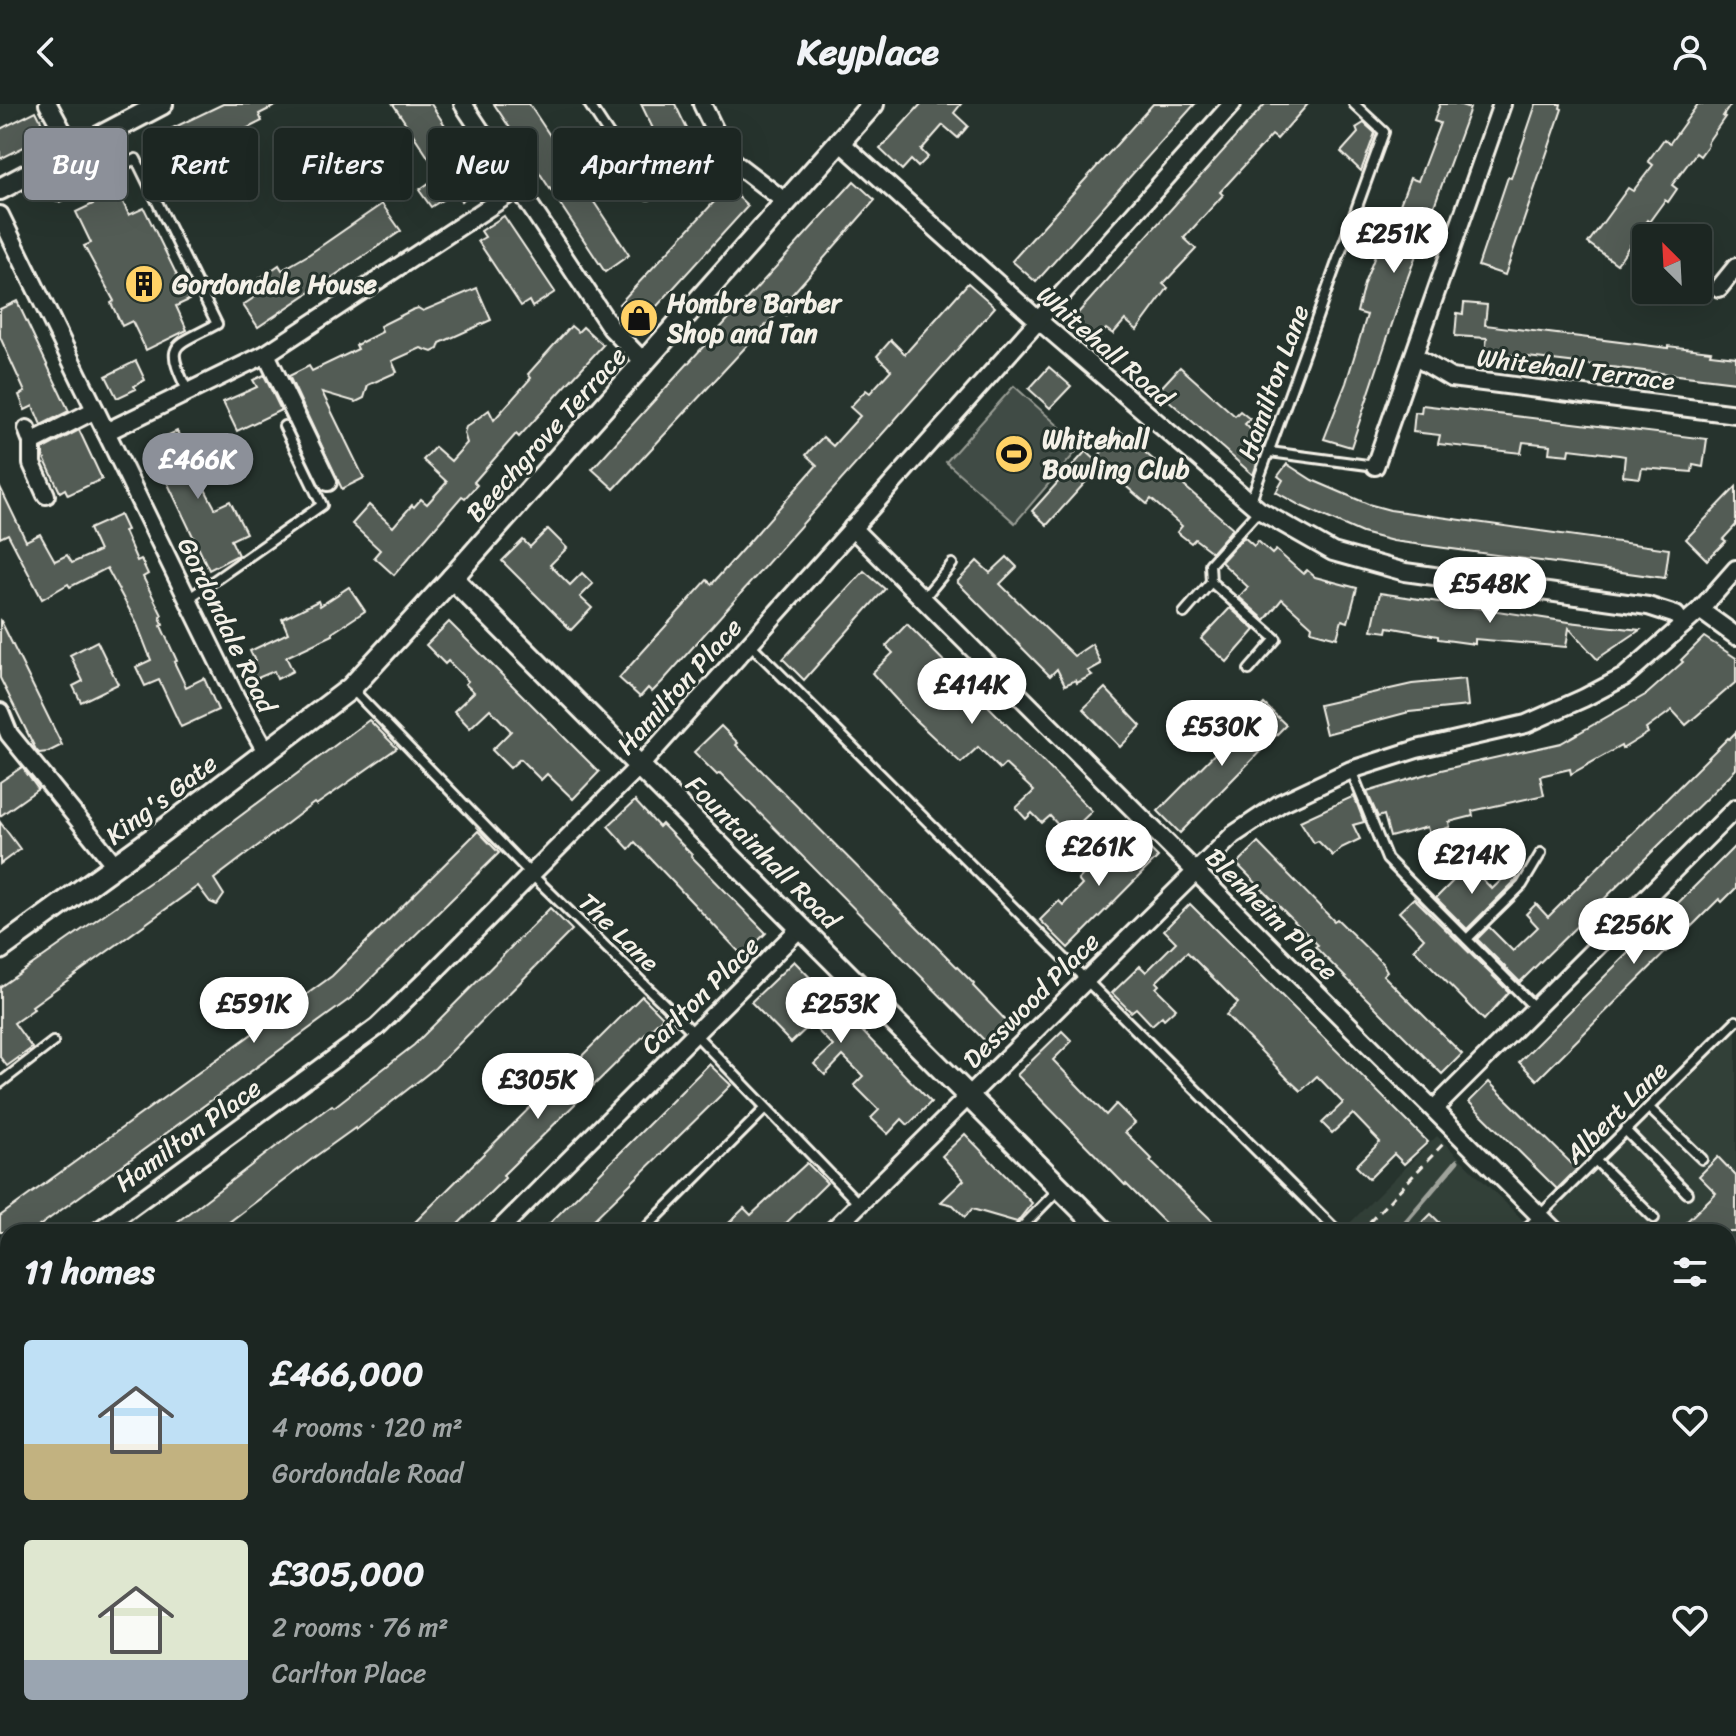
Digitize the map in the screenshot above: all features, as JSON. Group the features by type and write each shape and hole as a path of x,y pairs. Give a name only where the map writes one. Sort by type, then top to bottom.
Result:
{"street":[{"path":"48,104 61,128"},
{"path":"116,128 162,104"},
{"path":"463,104 479,128"},
{"path":"702,104 714,128"},
{"name":"Hamilton Place","path":"108,1224 377,1027 532,875 640,766 1232,104"},
{"path":"1375,466 1502,104"},
{"name":"Beechgrove Terrace","path":"351,688 787,203 840,142 866,106"},
{"name":"Whitehall Road","path":"840,142 1038,320 1254,507 1333,552 1405,572 1648,606 1676,615 1683,625"},
{"path":"741,168 787,203"},
{"path":"0,189 24,176"},
{"path":"106,432 266,354 500,200"},
{"path":"526,200 611,328 644,362"},
{"name":"Gordondale Road","path":"0,215 249,725 267,753"},
{"path":"1719,288 1736,267"},
{"path":"266,354 328,482"},
{"name":"Whitehall Terrace","path":"1414,356 1451,378 1736,414"},
{"path":"46,495 32,464 29,436 95,410"},
{"name":"Blenheim Place","path":"852,528 1548,1224"},
{"name":"Desswood Place","path":"839,1224 1233,835 1281,803 1351,770 1417,749 1526,724 1624,677 1700,610 1736,569"},
{"name":"Fountainhall Road","path":"452,578 1096,1224"},
{"path":"1700,610 1736,636"},
{"name":"King's Gate","path":"0,949 351,688"},
{"path":"0,712 5,735 115,865"},
{"path":"1434,1109 1736,808"},
{"name":"Carlton Place","path":"505,1224 801,927"}],"lane":[{"path":"589,104 605,128"},
{"name":"Hamilton Lane","path":"1254,507 1270,452 1384,132 1354,104"},
{"path":"127,163 136,159 217,324 178,345 173,353 188,393"},
{"path":"187,599 322,505 284,426"},
{"path":"1270,452 1375,466"},
{"path":"1184,613 1211,582 1210,564 1254,507"},
{"path":"922,599 952,564"},
{"path":"1211,582 1276,639 1249,670"},
{"path":"750,644 1330,1224"},
{"name":"The Lane","path":"351,688 859,1204"},
{"path":"1351,770 1387,859 1535,1008"},
{"path":"1467,939 1522,885 1541,853"},
{"name":"Albert Lane","path":"1531,1224 1736,1021"},
{"path":"1728,1029 1736,1036"},
{"path":"0,1083 53,1042"},
{"path":"1649,1108 1702,1159"},
{"path":"650,1224 765,1109"},
{"path":"1625,1130 1687,1193"},
{"path":"1595,1160 1654,1218"},
{"path":"1025,1224 1061,1187"}],"path":[{"path":"1368,1224 1456,1130"}],"shaded area":[{"name":"Whitehall Bowling Club","path":"1014,386 1081,446 1015,523 946,462"},
{"path":"1736,1031 1736,1224 1541,1224"},
{"path":"1437,1136 1527,1224 1349,1224"}],"building":[{"path":"223,104 279,104 259,114 262,121 248,128 173,128"},
{"path":"393,104 431,104 447,128 428,128 428,157 412,128 409,128"},
{"path":"494,104 529,104 553,140 553,193 537,169 537,128 510,128"},
{"path":"641,104 675,104 687,128 653,128"},
{"path":"921,104 961,104 954,113 968,126 958,138 943,125 921,150 928,157 918,167 911,160 902,170 880,149"},
{"path":"1153,104 1195,104 1036,282 1012,261"},
{"path":"1265,104 1308,104 1277,139 1272,135 1220,192 1223,195 1184,238 1196,249 1163,284 1168,288 1137,330 1125,320 1113,334 1106,329 1094,342 1070,322"},
{"path":"1440,104 1470,108 1405,285 1351,447 1324,439 1346,383 1367,315 1357,312 1364,284 1380,243 1394,248 1408,211 1399,207 1410,178 1418,181 1440,123 1434,121"},
{"path":"1536,104 1561,104 1562,109 1505,275 1478,266"},
{"path":"1698,104 1731,104 1700,156 1696,153 1672,185 1677,189 1668,202 1665,200 1649,222 1632,224 1632,242 1617,264 1588,243 1628,188 1633,191 1653,165 1648,161 1664,139 1670,143"},
{"path":"36,111 44,128 24,128 24,147 0,159 0,129"},
{"path":"1364,123 1375,133 1361,171 1341,152 1358,133 1356,128"},
{"path":"854,181 875,200 789,298 796,304 786,315 780,310 614,489 592,469"},
{"path":"428,184 428,200 442,200 431,207 419,190"},
{"path":"741,199 748,206 638,327 619,304 716,200"},
{"name":"Gordondale House","path":"101,200 122,200 129,215 144,208 189,300 176,306 187,330 146,350 132,321 122,326 111,303 114,301 84,246 91,243 76,212"},
{"path":"557,200 593,200 629,255 605,272"},
{"path":"382,204 401,231 258,327 243,305 267,289 260,278 279,265 282,270 308,255"},
{"path":"504,216 555,292 532,307 529,301 521,306 478,241 485,237 481,231"},
{"path":"968,283 995,307 662,682 652,692 648,688 640,697 619,678 707,580 712,584 817,465 806,455 813,447 823,437 833,446 860,416 850,407 866,390 870,393 891,370 877,356 891,340 905,354"},
{"path":"477,288 491,320 440,343 438,349 432,352 421,348 392,361 397,372 368,385 364,398 356,402 322,392 364,478 342,489 289,376 309,366 312,371 358,349 356,345 382,332 380,326 412,310 418,308 423,311"},
{"path":"17,301 69,411 41,425 33,406 25,410 19,395 25,392 0,337 0,309"},
{"path":"1464,303 1487,305 1485,325 1711,351 1710,354 1736,357 1736,382 1485,352 1487,338 1455,336 1457,313 1463,314"},
{"path":"571,326 578,332 583,327 603,345 519,437 516,434 474,482 477,485 465,498 462,496 394,575 374,557 380,550 352,524 369,505 393,527 412,505 414,507 421,499 427,504 447,482 423,460 435,447 451,461 467,443 466,427 489,410 494,420 531,378 528,374"},
{"path":"136,361 145,380 134,386 136,389 117,398 106,376"},
{"path":"1049,367 1071,386 1050,408 1029,389"},
{"path":"1180,367 1235,416 1240,411 1250,419 1245,424 1264,443 1253,475 1158,391"},
{"path":"264,375 281,410 237,431 223,402 257,387 253,380"},
{"path":"1422,405 1707,439 1703,467 1693,465 1692,472 1642,468 1640,478 1623,476 1625,456 1570,449 1569,455 1549,453 1550,445 1523,442 1521,453 1438,444 1440,435 1413,432 1415,412 1421,413"},
{"path":"79,430 102,479 68,495 65,489 60,492 43,456 43,449"},
{"path":"177,431 188,455 203,447 210,462 195,469 208,495 215,508 230,501 246,533 231,540 238,555 209,570 149,444"},
{"path":"1120,431 1233,528 1212,552 1195,539 1191,543 1177,532 1182,526 1151,499 1147,504 1095,460"},
{"path":"1086,451 1101,465 1047,525 1032,511"},
{"path":"1287,464 1312,480 1390,510 1669,549 1665,578 1393,541 1362,533 1276,492 1283,480 1278,476"},
{"path":"0,487 26,541 40,534 55,561 67,555 72,563 99,551 89,529 120,515 137,561 141,559 148,574 143,577 162,615 161,626 186,687 204,678 218,710 181,727 159,680 145,686 136,667 151,660 137,624 107,568 42,599 8,534 0,538"},
{"path":"1736,487 1736,525 1723,539 1726,541 1707,560 1686,539"},
{"path":"548,529 567,548 550,565 570,585 582,573 593,584 580,597 592,608 571,630 502,561 523,540 530,547"},
{"path":"1244,537 1254,546 1258,541 1272,554 1276,550 1303,574 1307,570 1315,577 1357,588 1348,622 1342,620 1337,638 1311,631 1312,626 1282,599 1265,620 1239,597 1248,587 1221,562"},
{"path":"1007,557 1017,567 1000,584 1074,656 1092,644 1101,664 1088,671 1092,675 1065,685 1057,669 1050,676 957,582 977,561 990,573"},
{"path":"864,571 885,589 804,680 783,659"},
{"path":"349,587 365,611 333,635 286,657 293,671 277,679 274,671 253,680 246,665 255,661 250,651 288,633 282,619 318,601 320,606"},
{"path":"1380,593 1640,630 1597,659 1569,628 1566,647 1475,639 1475,644 1388,627 1387,632 1372,630"},
{"path":"1230,608 1255,630 1227,662 1201,639"},
{"path":"0,619 62,745 48,752 39,753 36,750 0,678"},
{"path":"449,622 599,772 573,799 547,774 541,780 520,759 510,768 492,750 511,731 490,709 470,728 454,711 474,692 465,684 468,681 448,661 445,664 426,645"},
{"path":"907,624 1092,811 1067,835 1050,816 1042,823 1032,813 1026,819 1016,808 1034,791 1005,764 1000,769 978,747 961,763 913,718 872,673 893,653 886,646"},
{"path":"1704,637 1736,658 1736,682 1686,725 1672,710 1646,729 1648,733 1622,749 1621,746 1571,774 1570,769 1540,776 1544,795 1472,811 1473,816 1449,822 1450,827 1429,834 1427,827 1390,837 1384,815 1378,817 1367,792 1441,770 1561,743 1647,694 1683,662 1681,660"},
{"path":"97,641 118,684 81,702 73,686 83,681 70,655"},
{"path":"1465,679 1468,706 1409,712 1326,734 1319,705 1412,684"},
{"path":"1105,688 1141,726 1120,747 1083,709"},
{"path":"1264,704 1286,725 1180,833 1158,811"},
{"path":"369,720 397,748 316,805 314,803 214,879 224,895 217,905 210,902 198,886 32,1006 34,1009 14,1023 32,1048 7,1066 0,1057 0,987 176,864"},
{"path":"721,726 738,743 736,745 974,984 1013,1028 992,1048 720,773 717,775 694,752"},
{"path":"1736,732 1736,769 1520,982 1477,939 1489,927 1513,951 1538,927 1526,914 1536,904 1548,917"},
{"path":"22,767 38,789 0,816 0,782"},
{"path":"1354,796 1364,822 1353,825 1360,839 1341,848 1333,856 1318,841 1314,843 1300,821"},
{"path":"635,801 659,827 662,824 766,933 743,956 635,842 629,849 608,826"},
{"path":"0,822 20,849 0,864"},
{"path":"478,831 499,853 351,998 42,1224 0,1224 0,1216 332,976"},
{"path":"1136,835 1158,857 1068,948 1040,920 1059,901 1063,905 1082,885 1078,880 1099,858 1090,849 1102,836 1119,852"},
{"path":"1258,843 1334,921 1337,919 1383,964 1387,971 1383,975 1462,1054 1442,1074 1237,864"},
{"path":"1736,845 1736,888 1722,902 1719,899 1537,1080 1519,1062"},
{"path":"1469,865 1492,889 1511,871 1518,878 1467,929 1436,898"},
{"path":"1414,898 1509,992 1484,1020 1414,949 1424,938 1399,912"},
{"path":"1190,904 1428,1142 1404,1164 1394,1154 1369,1179 1356,1166 1380,1142 1353,1114 1332,1133 1322,1123 1343,1103 1317,1076 1301,1091 1288,1079 1226,1015 1238,1003 1187,952 1156,982 1159,985 1156,988 1176,1008 1164,1019 1162,1016 1152,1025 1136,1008 1131,1012 1112,993 1140,966 1146,972 1176,942 1164,930"},
{"path":"550,908 572,930 435,1068 356,1130 316,1156 227,1224 174,1224 291,1135 332,1105 334,1107 414,1045"},
{"path":"794,961 931,1102 908,1125 902,1119 888,1134 871,1118 879,1110 854,1085 863,1076 843,1056 825,1075 814,1064 833,1046 811,1024 791,1043 751,1002"},
{"path":"642,996 663,1017 503,1175 505,1178 458,1224 413,1224"},
{"path":"1062,1031 1072,1041 1053,1060 1106,1115 1116,1104 1135,1123 1125,1132 1152,1159 1150,1161 1216,1224 1166,1224 1017,1075"},
{"path":"709,1064 731,1085 589,1224 549,1224"},
{"path":"1489,1082 1577,1169 1557,1189 1469,1102"},
{"path":"965,1134 1032,1203 1017,1222 972,1209 965,1217 953,1205 941,1202 964,1180 942,1156"},
{"path":"1718,1157 1736,1176 1736,1224 1684,1224 1716,1193 1699,1176"},
{"path":"807,1163 827,1183 785,1224 728,1224 744,1208 751,1215"},
{"path":"1431,1214 1441,1224 1421,1224"}],"waterway":[{"path":"1404,1224 1457,1161"}],"place":[{"name":"Gordondale House","path":"144,284"},
{"name":"Hombre Barber Shop and Tan","path":"639,318"},
{"name":"Whitehall Bowling Club","path":"1014,454"}]}
